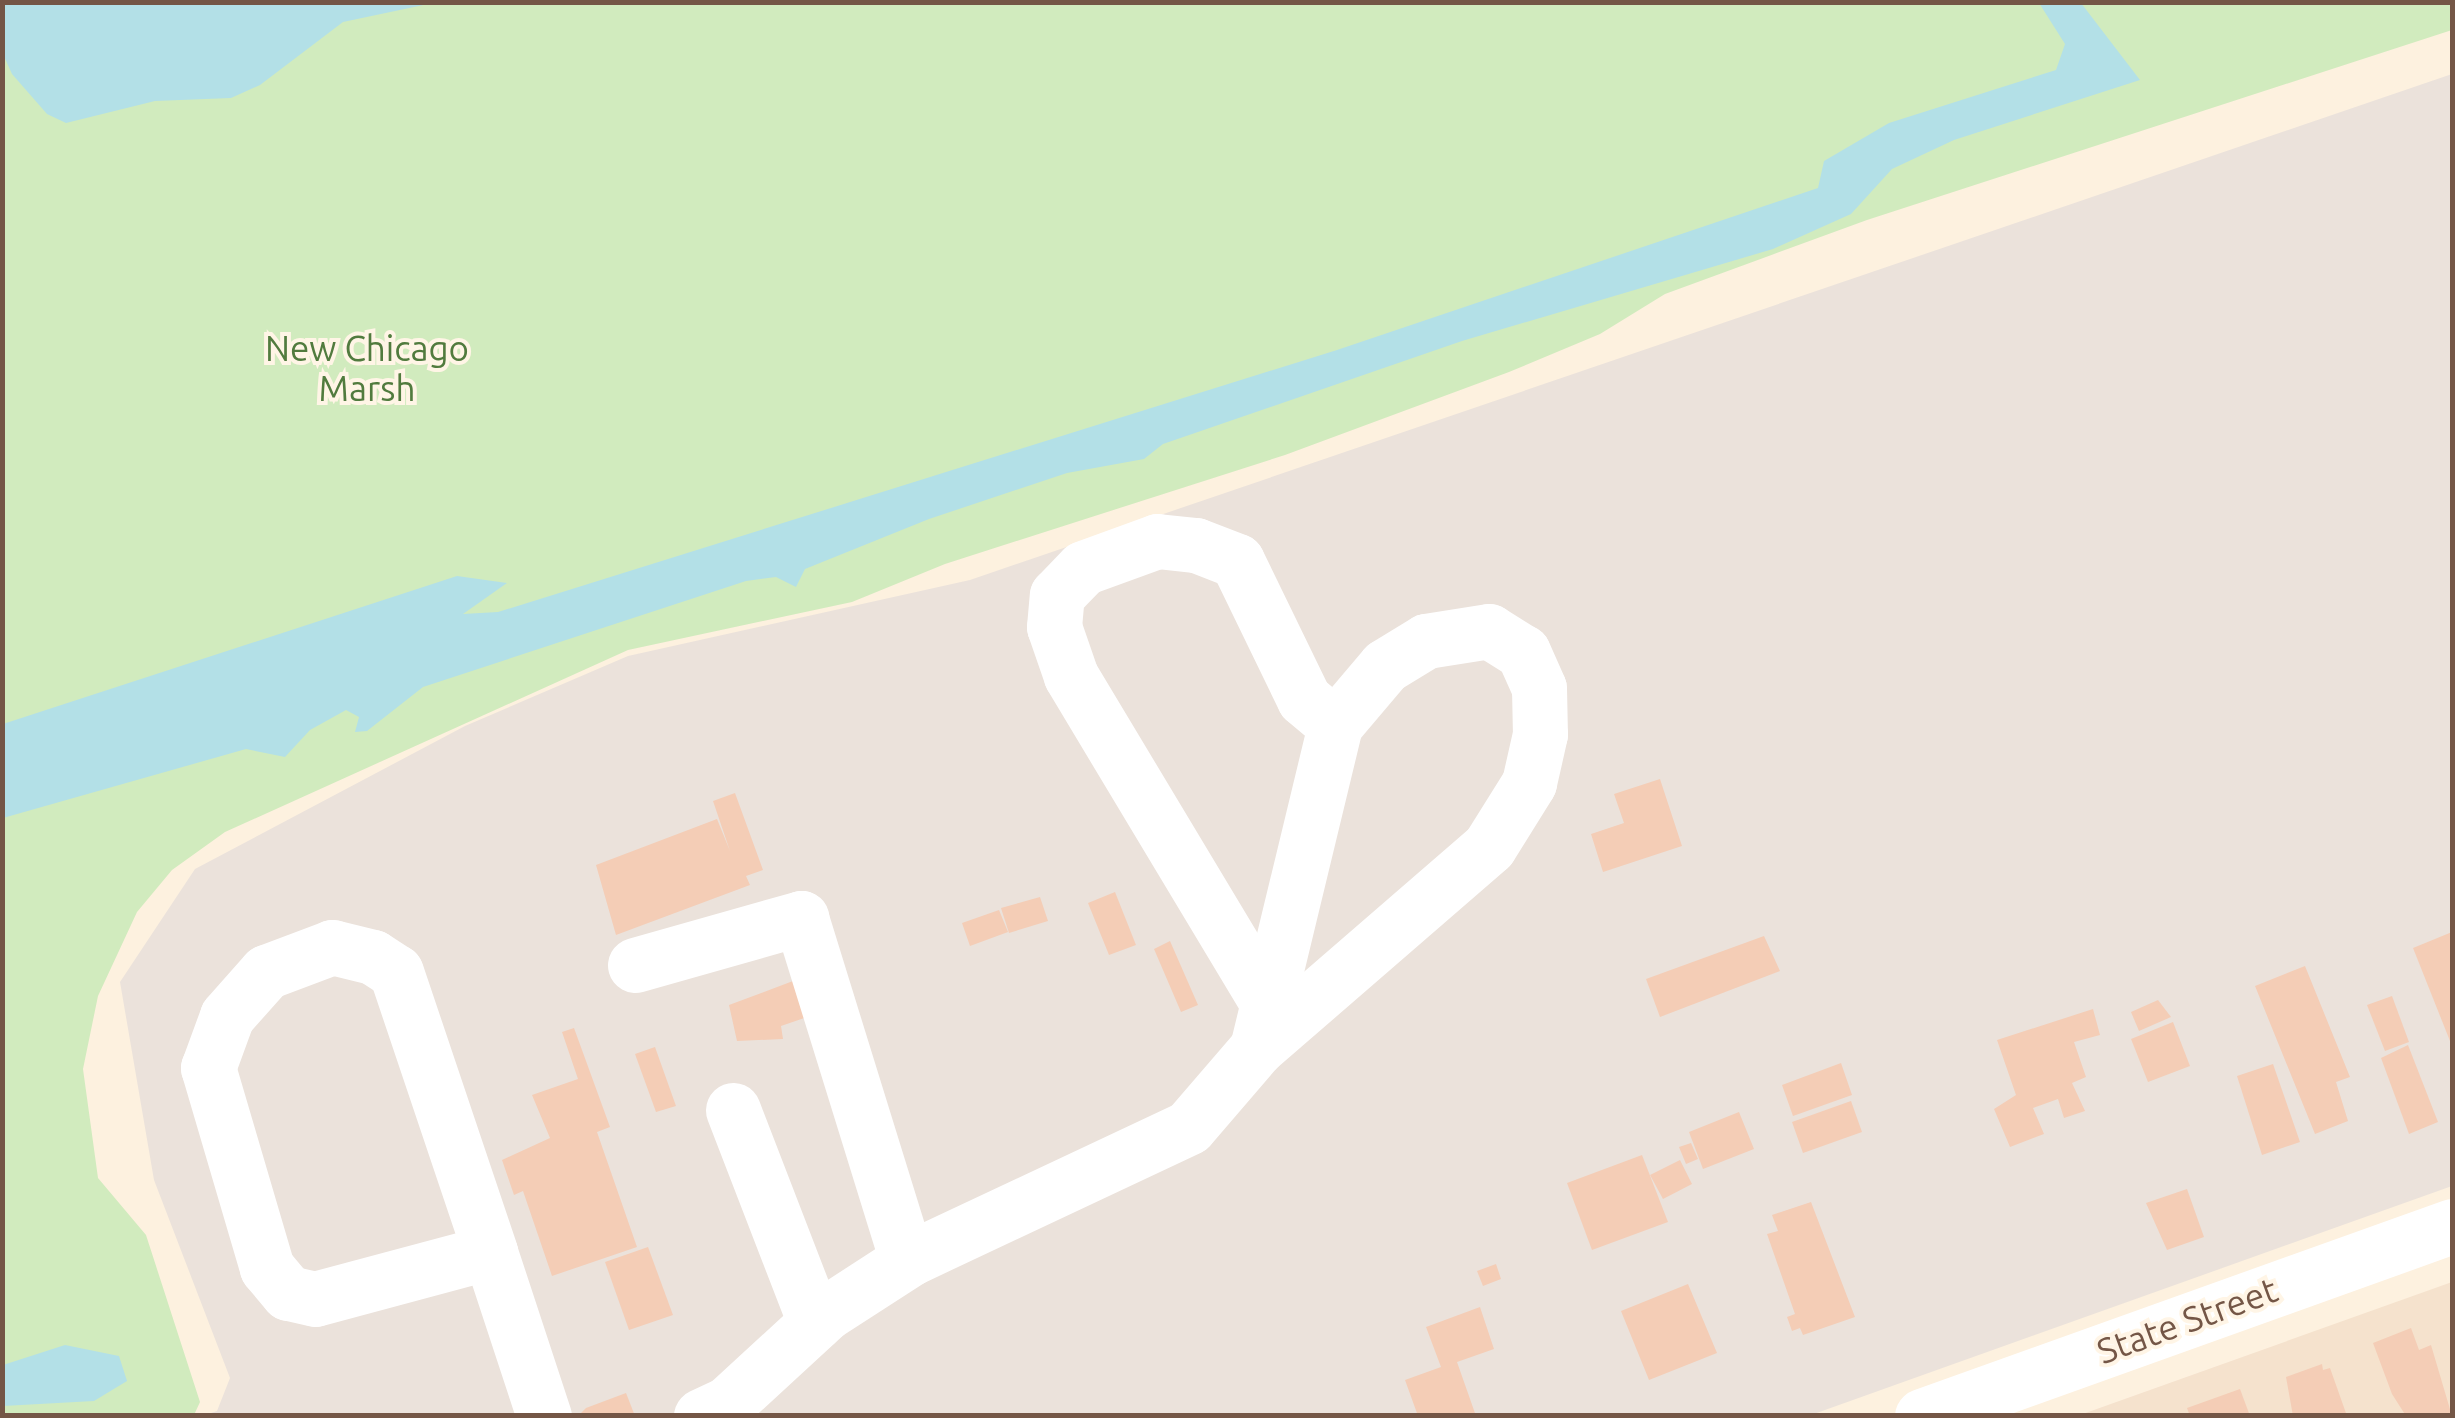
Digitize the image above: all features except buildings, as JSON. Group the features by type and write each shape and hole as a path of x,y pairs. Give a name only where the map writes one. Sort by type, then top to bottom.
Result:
{"street":[{"path":"1262,1026 1070,676 1054,627 1057,595 1083,568 1158,542 1196,545 1237,561 1304,699 1335,724"},
{"path":"701,1416 727,1404 814,1323 907,1260 959,1230 1188,1128 1262,1026 1489,846 1529,783 1540,734 1539,688 1523,652 1489,631 1426,641 1385,666 1335,724 1262,1026"},
{"path":"635,964 801,918 907,1260"},
{"path":"490,1252 315,1300 288,1293 267,1268 208,1068 226,1016 266,972 332,947 372,957 396,972 490,1252 544,1416"},
{"path":"733,1110 814,1323"},
{"name":"State Street","path":"1922,1416 2031,1397 2452,1226"}],"shaded area":[{"path":"2452,74 2452,1186 1811,1415 205,1415 217,1411 230,1378 154,1180 120,982 195,869 465,726 628,656 970,580"},
{"path":"2452,1282 2452,1415 2080,1415"}],"green space":[{"name":"New Chicago Marsh","path":"3,3 2452,3 2452,30 1867,220 1665,294 1600,334 1285,455 945,564 852,602 628,650 225,832 172,870 137,912 98,996 83,1069 98,1178 146,1235 200,1402 194,1415 3,1415"}],"water":[{"path":"3,2 433,3 343,22 260,85 231,98 155,101 66,123 47,114 12,74 3,54"},
{"path":"2039,3 2081,3 2140,80 1954,140 1892,169 1851,214 1773,249 1462,341 1163,444 1144,459 1067,473 929,519 805,569 796,587 776,577 746,581 423,687 367,731 355,732 359,717 346,710 310,730 285,757 246,749 3,818 3,724 457,576 507,583 463,614 498,612 1337,350 1818,188 1824,161 1889,123 2056,70 2065,44"},
{"path":"65,1345 119,1356 127,1381 94,1401 3,1406 3,1365"}]}
